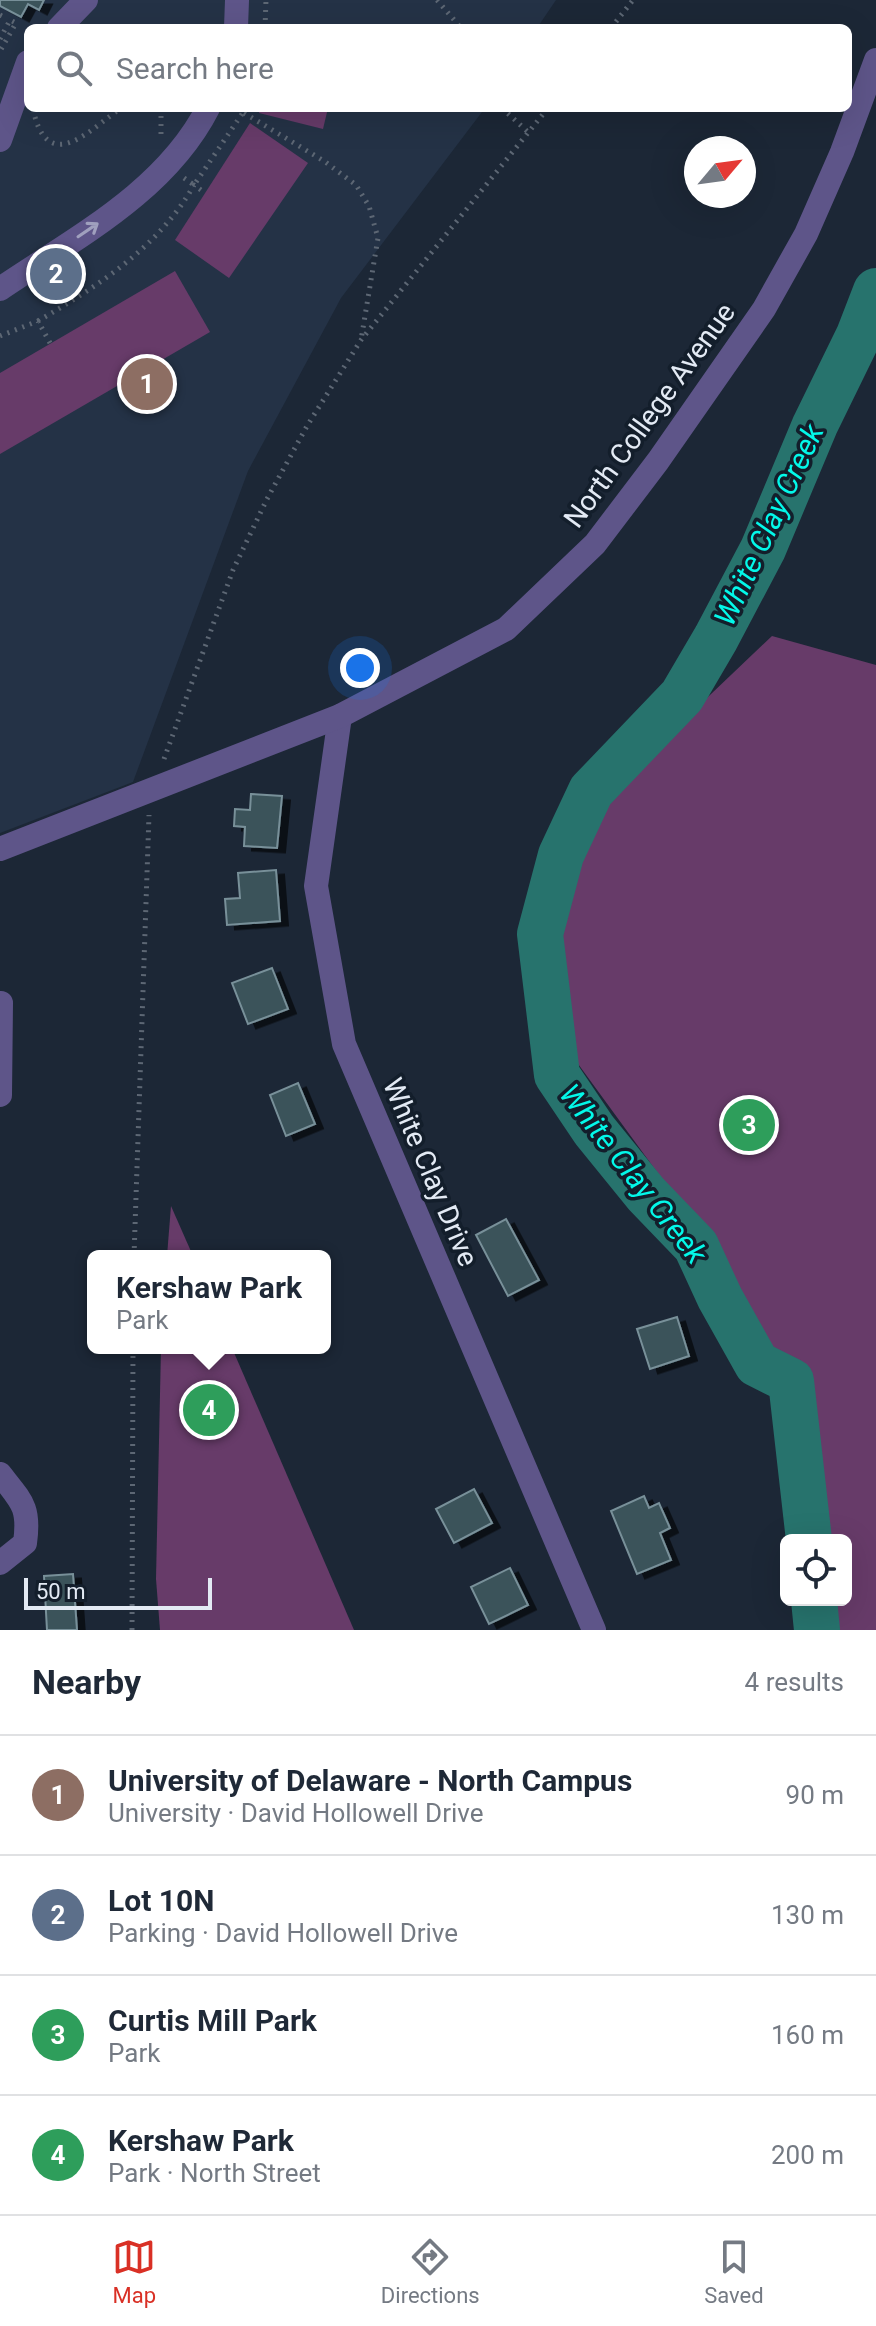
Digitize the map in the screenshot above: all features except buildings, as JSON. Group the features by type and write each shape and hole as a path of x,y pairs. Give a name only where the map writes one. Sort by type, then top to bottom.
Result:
{"street":[{"path":"63,24 86,0"},
{"path":"236,24 237,0"},
{"name":"North College Avenue","path":"0,849 340,716 506,629 595,544 658,461 764,309 806,234 842,152 876,60"},
{"path":"0,140 24,73"},
{"path":"1,285 129,201 170,164 206,112"},
{"name":"White Clay Drive","path":"340,716 316,886 344,1044 594,1630"},
{"path":"0,1095 1,1003"},
{"path":"0,1474 24,1506 28,1521 25,1543 0,1563"}],"path":[{"path":"265,24 266,0"},
{"path":"437,0 458,24"},
{"path":"614,24 633,0"},
{"path":"0,39 10,20 16,23 0,51"},
{"path":"34,112 42,134 50,143 59,145 73,143 116,112"},
{"path":"0,336 38,321 97,283 166,227 244,112"},
{"path":"248,112 356,185 369,206 378,238 361,340"},
{"path":"506,112 529,133"},
{"path":"134,1250 148,827 153,790 233,570 307,426 361,340 545,112"},
{"path":"178,174 205,193"},
{"path":"38,321 50,343"},
{"path":"132,1630 133,1354"}],"shaded area":[{"path":"0,0 556,0 540,24 24,24 24,112 482,112 341,298 248,471 133,782 0,833"},
{"path":"259,112 327,112 323,129"},
{"path":"250,123 308,163 229,278 175,240"},
{"path":"175,271 210,332 0,454 0,373"},
{"path":"772,636 876,665 876,1630 826,1630 824,1606 852,1606 852,1534 813,1534 785,1406 759,1322 711,1246 573,1057 553,935 604,796"},
{"path":"171,1206 190,1250 167,1250"},
{"path":"161,1354 235,1354 354,1630 160,1630 156,1579"}],"waterway":[{"name":"White Clay Creek","path":"808,1534 791,1381 757,1364 720,1298 696,1246 646,1194 594,1130 557,1075 540,934 561,855 591,791 682,696 716,638 763,549 876,291"},
{"name":"White Clay Creek","path":"815,1606 817,1630"}],"place":[{"name":"Lot 10N","path":"56,274"},
{"name":"University of Delaware - North Campus","path":"147,384"},
{"name":"Curtis Mill Park","path":"749,1125"},
{"name":"Kershaw Park","path":"209,1410"}]}
